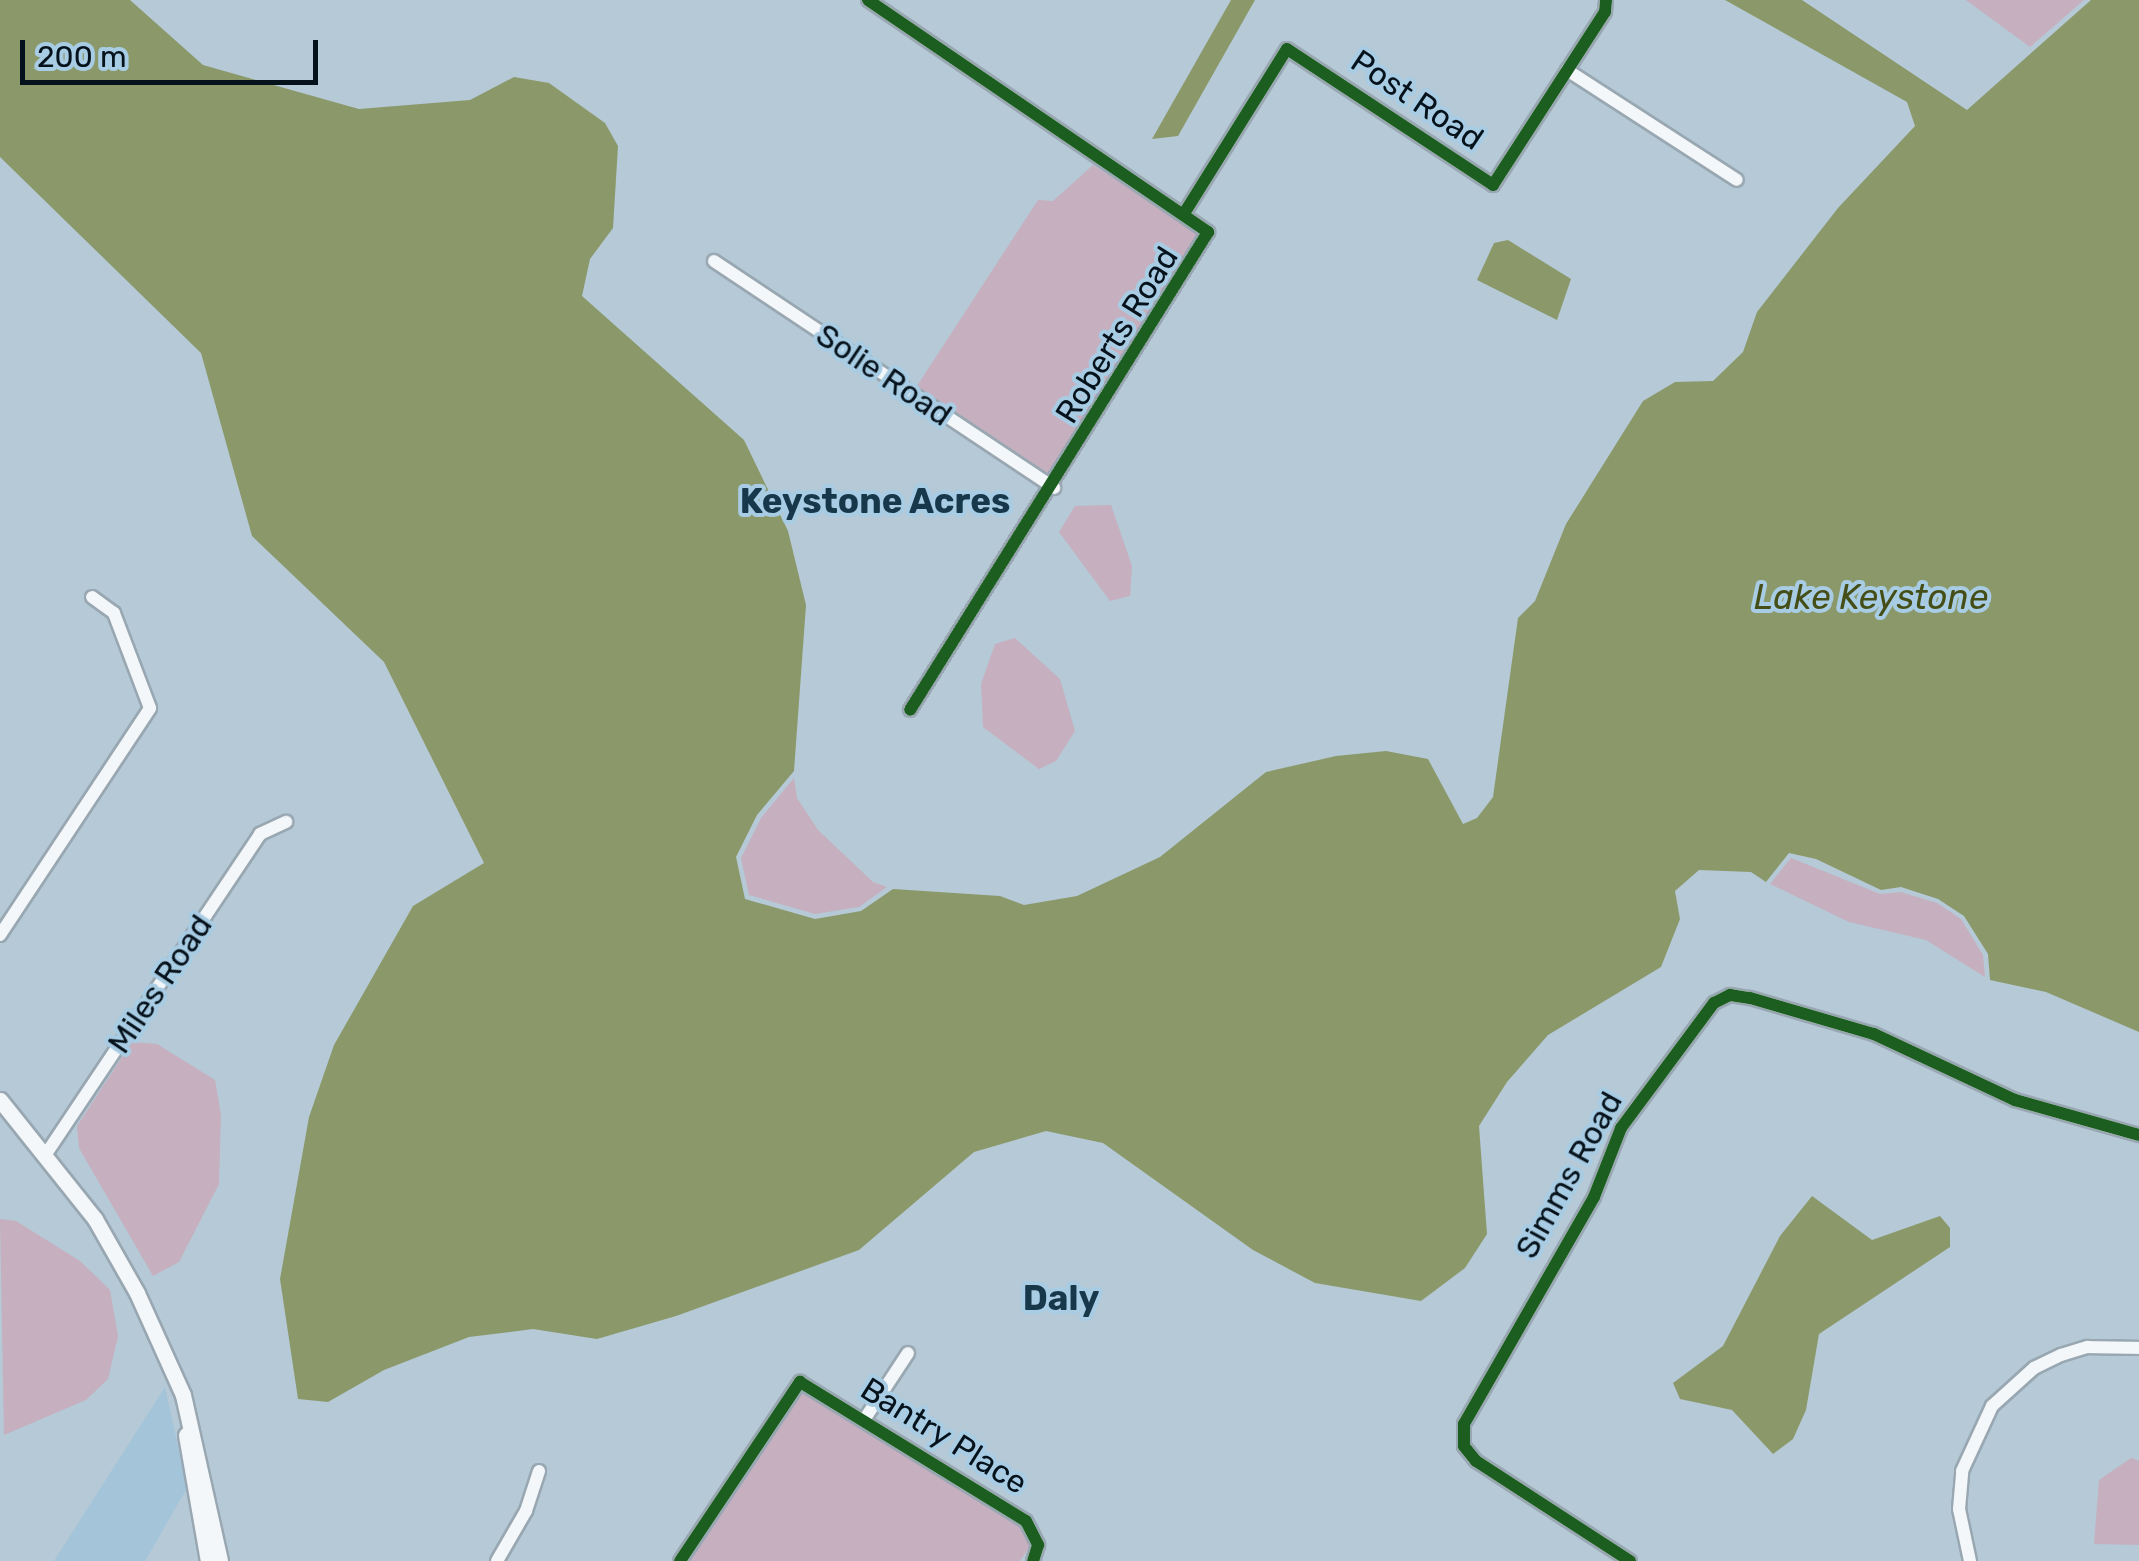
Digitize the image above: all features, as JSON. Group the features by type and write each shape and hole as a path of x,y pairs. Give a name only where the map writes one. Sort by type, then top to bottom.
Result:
{"main road":[{"path":"0,1100 119,1258 163,1350 199,1450 220,1561"},
{"path":"163,1350 208,1561"}],"street":[{"name":"Roberts Road","path":"868,0 1185,212 1203,225 1206,243 910,710"},
{"name":"Post Road","path":"1185,212 1288,49 1493,185 1605,12 1606,0"},
{"path":"1567,70 1736,180"},
{"name":"Solie Road","path":"714,262 1054,488"},
{"path":"0,934 150,708 114,612 92,597"},
{"name":"Miles Road","path":"44,1158 260,834 286,822"},
{"name":"Simms Road","path":"1630,1561 1476,1461 1464,1446 1464,1424 1594,1197 1621,1128 1714,1003 1730,995 1750,998 1874,1034 2015,1100 2139,1135"},
{"path":"1970,1561 1959,1509 1962,1470 1992,1406 2034,1368 2061,1355 2139,1348"},
{"path":"864,1420 908,1353"},
{"name":"Bantry Place","path":"680,1561 800,1382 1026,1521 1035,1557"},
{"path":"497,1561 526,1511 538,1471"}],"shaded area":[{"path":"1966,0 2084,0 2030,47"},
{"path":"1093,165 1198,232 1051,480 915,389 1038,200 1053,201"},
{"path":"1111,505 1132,566 1130,596 1110,601 1059,532 1075,506"},
{"path":"1015,638 1060,679 1075,731 1056,761 1039,769 983,727 981,684 995,644"},
{"path":"794,778 797,798 818,830 873,882 887,887 859,907 815,914 749,895 741,858 761,818"},
{"path":"1791,858 1880,894 1901,892 1937,903 1961,919 1983,955 1985,977 1926,940 1849,922 1770,884"},
{"path":"132,1042 157,1044 215,1080 221,1115 219,1184 179,1262 153,1276 79,1148 77,1126"},
{"path":"0,1219 16,1221 80,1261 110,1290 118,1336 108,1379 86,1400 4,1435"},
{"path":"165,1387 187,1488 145,1561 54,1561"},
{"path":"798,1394 819,1396 869,1426 1036,1537 1020,1561 688,1561"},
{"path":"2131,1458 2139,1461 2139,1545 2094,1544 2099,1480"}],"water":[{"name":"Lake Keystone","path":"0,0 130,0 203,65 359,109 470,100 514,77 549,83 605,123 618,146 613,228 590,259 582,296 744,440 788,531 806,605 794,771 757,815 736,857 745,899 815,919 861,911 893,889 1000,896 1024,905 1077,896 1160,857 1266,772 1336,756 1386,751 1428,759 1463,824 1477,818 1493,797 1518,618 1535,601 1566,524 1643,401 1675,382 1713,381 1743,352 1757,312 1838,208 1915,126 1907,102 1725,0 1802,0 1967,110 2091,0 2139,0 2139,1032 2046,992 1990,980 1988,954 1964,916 1938,899 1901,887 1881,890 1816,859 1789,853 1766,882 1751,872 1699,870 1675,891 1680,919 1661,967 1548,1035 1507,1082 1479,1126 1487,1234 1465,1268 1421,1301 1315,1283 1253,1250 1103,1143 1046,1131 974,1152 859,1250 676,1316 597,1339 533,1329 469,1337 384,1370 328,1402 298,1399 280,1279 309,1117 334,1045 413,906 484,863 384,662 252,536 201,353 0,157"},
{"path":"1231,0 1255,0 1178,136 1152,139"},
{"path":"1508,240 1571,279 1557,320 1477,280 1494,243"},
{"path":"1812,1196 1872,1240 1940,1216 1950,1228 1950,1247 1819,1334 1806,1410 1793,1439 1773,1454 1732,1410 1680,1399 1673,1383 1723,1346 1780,1236"}],"cycle path":[{"path":"868,0 1208,232 910,710"},
{"path":"1185,212 1287,49 1493,185 1605,12 1606,0"},
{"path":"1630,1561 1476,1461 1464,1446 1464,1424 1594,1197 1621,1128 1714,1003 1730,995 1750,998 1874,1034 2015,1100 2139,1135"},
{"path":"680,1561 800,1382 1026,1521 1038,1545 1033,1561"}],"district":[{"name":"Keystone Acres","path":"875,501"},
{"name":"Daly","path":"1061,1298"}]}
